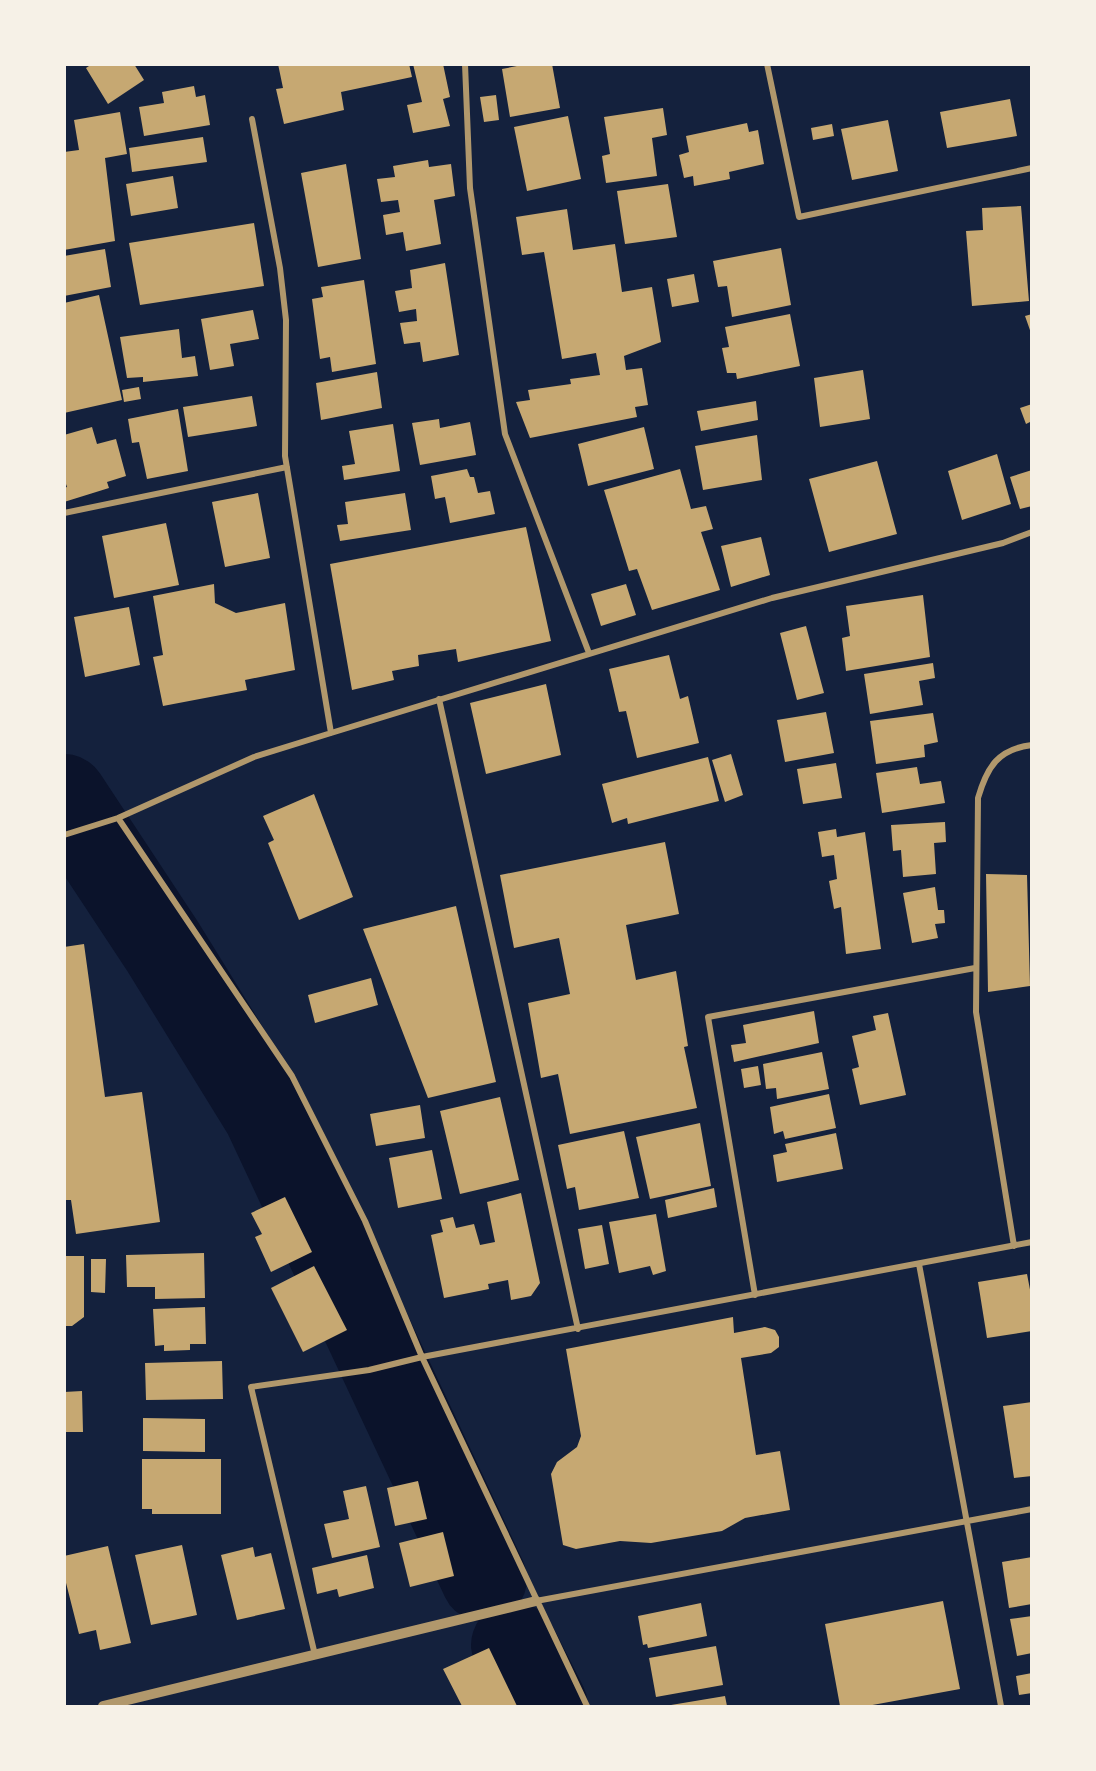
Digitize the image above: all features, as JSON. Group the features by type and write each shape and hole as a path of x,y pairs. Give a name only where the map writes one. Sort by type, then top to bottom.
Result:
{"street":[{"path":"465,64 470,188 505,434 589,653"},
{"path":"767,64 799,217 1032,168"},
{"path":"252,119 280,268 285,320 287,467 331,733"},
{"path":"64,513 287,467"},
{"path":"64,835 118,818 254,757 439,699 772,598 1003,543 1032,532"},
{"path":"439,699 578,1329"},
{"path":"1014,1246 976,1012 978,798 985,774 999,757 1017,747 1032,745"},
{"path":"118,818 292,1076 365,1221 422,1357 587,1707"},
{"path":"755,1295 708,1017 975,968"},
{"path":"315,1655 251,1387 369,1370 422,1357 1032,1242"},
{"path":"920,1264 1001,1707"},
{"path":"103,1707 536,1601 1032,1509"}],"building":[{"path":"92,64 134,64 144,80 108,104 86,68"},
{"path":"278,64 409,64 412,77 341,92 344,110 284,124 276,89 283,88"},
{"path":"413,64 443,64 450,97 443,99 450,126 413,133 407,105 422,102"},
{"path":"527,64 552,64 560,108 510,117 502,69"},
{"path":"194,86 196,97 205,95 210,125 144,136 139,107 164,103 162,92"},
{"path":"496,95 499,120 484,122 480,97"},
{"path":"1010,99 1017,136 947,148 940,112"},
{"path":"663,108 667,135 652,138 657,176 606,183 602,156 610,154 604,117"},
{"path":"120,112 127,154 105,158 115,241 64,250 64,152 79,150 74,120"},
{"path":"568,116 581,179 527,191 514,127"},
{"path":"888,120 898,171 852,180 841,129"},
{"path":"747,123 749,132 758,130 764,164 729,172 730,179 694,186 693,176 684,178 679,155 689,152 686,136"},
{"path":"832,124 834,136 813,140 811,128"},
{"path":"203,137 207,162 132,172 129,148"},
{"path":"428,160 429,167 451,164 455,196 434,200 441,244 406,251 403,232 386,235 383,215 400,212 398,200 381,202 377,179 395,177 393,166"},
{"path":"346,164 361,259 318,267 301,173"},
{"path":"173,176 178,208 131,216 126,184"},
{"path":"668,184 677,237 625,244 617,191"},
{"path":"1021,206 1029,301 972,306 966,231 983,230 982,208"},
{"path":"567,209 573,250 615,244 622,292 652,287 661,342 624,356 626,370 642,368 648,405 635,407 637,417 530,438 516,402 530,400 528,390 571,384 570,379 600,375 596,353 562,359 544,252 522,255 516,217"},
{"path":"254,223 264,286 140,305 129,243"},
{"path":"781,248 791,305 732,317 727,286 718,287 713,261"},
{"path":"105,249 111,287 64,296 64,256"},
{"path":"445,263 459,355 423,362 420,342 404,344 400,323 417,321 416,309 399,312 395,291 412,288 410,270"},
{"path":"694,274 699,302 672,307 667,279"},
{"path":"364,280 376,364 332,372 330,357 320,359 312,299 323,297 321,287"},
{"path":"99,295 122,400 64,413 64,303"},
{"path":"253,310 259,339 230,344 234,366 210,370 201,319"},
{"path":"790,314 800,366 737,379 736,373 727,373 722,348 729,347 725,327"},
{"path":"1032,314 1032,333 1031,333 1025,316"},
{"path":"179,329 182,358 195,356 198,376 143,382 143,377 127,378 120,337"},
{"path":"863,370 870,419 820,427 814,378"},
{"path":"377,372 382,408 321,420 316,383"},
{"path":"139,387 141,399 124,402 122,390"},
{"path":"252,396 257,426 188,437 183,407"},
{"path":"756,401 758,420 701,431 697,411"},
{"path":"1032,404 1032,421 1026,424 1020,408"},
{"path":"178,409 188,471 147,479 139,442 132,443 128,419"},
{"path":"439,419 440,428 470,422 476,455 420,465 412,423"},
{"path":"393,424 400,471 344,480 342,466 355,464 349,431"},
{"path":"92,427 97,444 116,439 126,476 107,482 109,488 64,502 64,488 67,487 64,478 64,435"},
{"path":"644,427 654,469 588,486 578,444"},
{"path":"757,435 762,480 703,490 695,446"},
{"path":"997,454 1011,504 962,520 948,471"},
{"path":"877,461 897,534 829,552 809,479"},
{"path":"467,469 470,477 474,477 478,493 490,491 495,514 450,523 445,497 435,499 431,476"},
{"path":"680,469 691,509 706,506 713,529 701,532 720,590 652,610 637,569 629,571 604,490"},
{"path":"1032,470 1032,506 1020,509 1010,477"},
{"path":"258,493 270,558 225,567 212,502"},
{"path":"405,493 411,530 340,541 337,525 348,524 345,502"},
{"path":"166,523 179,585 114,598 102,536"},
{"path":"526,527 551,641 458,662 456,649 418,655 419,666 392,671 394,680 352,690 330,564"},
{"path":"761,537 770,575 731,587 721,546"},
{"path":"214,584 215,603 236,613 285,603 295,670 245,680 247,690 163,706 153,657 163,655 153,596"},
{"path":"626,584 636,615 601,626 591,594"},
{"path":"923,595 930,657 846,671 842,638 850,636 846,606"},
{"path":"129,607 140,665 85,677 74,617"},
{"path":"806,626 824,693 797,700 780,633"},
{"path":"669,655 680,699 688,696 699,743 637,758 626,711 619,712 609,669"},
{"path":"933,663 935,678 919,681 923,705 870,714 864,674"},
{"path":"546,684 561,755 486,774 470,703"},
{"path":"826,712 834,753 785,762 777,720"},
{"path":"933,713 938,742 924,745 925,757 876,764 870,721"},
{"path":"731,754 743,795 725,802 712,760"},
{"path":"708,757 719,801 628,824 627,818 612,823 602,784"},
{"path":"836,763 842,798 803,804 797,769"},
{"path":"917,767 920,784 941,781 945,803 882,813 876,773"},
{"path":"314,794 353,897 299,920 268,843 274,840 263,816"},
{"path":"945,822 946,842 934,843 936,874 903,877 901,850 893,851 891,825"},
{"path":"836,829 837,837 865,832 881,949 846,954 841,907 834,909 829,881 837,879 834,855 822,857 818,832"},
{"path":"665,842 679,914 626,925 636,980 676,971 688,1046 684,1047 697,1108 570,1134 558,1074 541,1078 528,1003 570,994 559,938 514,948 500,875"},
{"path":"986,874 1027,875 1030,986 988,992"},
{"path":"935,887 938,910 944,910 945,923 935,924 938,938 912,943 903,893"},
{"path":"456,906 496,1082 428,1098 363,929"},
{"path":"84,944 105,1097 142,1092 160,1222 76,1234 71,1200 64,1200 64,947"},
{"path":"371,978 378,1005 315,1023 308,995"},
{"path":"814,1011 819,1043 734,1062 731,1045 746,1043 743,1025"},
{"path":"888,1013 906,1095 860,1105 852,1069 859,1067 852,1036 876,1030 873,1016"},
{"path":"822,1052 829,1089 777,1099 776,1088 766,1089 763,1064"},
{"path":"758,1066 761,1085 744,1088 741,1069"},
{"path":"829,1094 836,1128 785,1139 783,1131 774,1134 770,1107"},
{"path":"500,1097 519,1180 460,1194 440,1111"},
{"path":"420,1105 425,1138 376,1146 370,1114"},
{"path":"700,1123 711,1186 650,1199 636,1137"},
{"path":"624,1131 639,1198 579,1210 575,1187 567,1189 558,1145"},
{"path":"836,1133 843,1169 777,1182 773,1155 787,1152 785,1144"},
{"path":"432,1150 442,1199 398,1208 389,1158"},
{"path":"714,1188 717,1207 668,1218 665,1200"},
{"path":"521,1193 540,1283 531,1296 511,1300 508,1280 488,1284 489,1289 444,1298 431,1235 443,1232 440,1220 453,1217 456,1228 474,1224 480,1245 495,1242 487,1202"},
{"path":"285,1197 312,1252 271,1272 255,1237 262,1234 251,1213"},
{"path":"656,1214 666,1271 653,1275 650,1266 619,1273 609,1222"},
{"path":"602,1225 609,1264 585,1269 578,1229"},
{"path":"204,1253 205,1298 155,1299 155,1287 127,1287 126,1255"},
{"path":"64,1256 84,1256 84,1317 72,1326 64,1326"},
{"path":"91,1259 106,1259 105,1293 91,1292"},
{"path":"314,1266 347,1330 303,1352 271,1288"},
{"path":"1027,1274 1032,1300 1032,1331 987,1338 978,1282"},
{"path":"205,1307 206,1344 190,1344 190,1350 164,1351 164,1345 155,1346 153,1309"},
{"path":"733,1317 734,1333 765,1327 775,1330 779,1337 779,1347 771,1353 741,1358 756,1455 780,1451 790,1510 745,1518 722,1531 651,1543 620,1541 576,1549 563,1545 551,1474 557,1462 577,1447 581,1436 566,1349"},
{"path":"222,1361 223,1399 146,1400 145,1363"},
{"path":"82,1391 83,1432 64,1432 64,1392"},
{"path":"1032,1402 1032,1476 1014,1478 1003,1406"},
{"path":"143,1418 205,1419 205,1452 143,1451"},
{"path":"142,1459 221,1459 221,1514 152,1514 152,1509 142,1509"},
{"path":"418,1481 427,1519 395,1526 387,1488"},
{"path":"366,1486 380,1547 332,1558 324,1524 349,1519 343,1491"},
{"path":"443,1532 454,1576 410,1587 399,1543"},
{"path":"182,1545 197,1615 151,1625 135,1555"},
{"path":"108,1546 131,1643 100,1650 96,1630 79,1634 64,1575 64,1556"},
{"path":"253,1547 255,1557 271,1553 285,1609 237,1620 221,1555"},
{"path":"367,1555 374,1588 339,1597 337,1589 317,1594 312,1568"},
{"path":"1032,1557 1032,1604 1009,1608 1002,1562"},
{"path":"943,1601 960,1689 867,1706 840,1706 825,1624"},
{"path":"701,1603 707,1636 648,1648 647,1644 643,1645 638,1616"},
{"path":"1032,1616 1032,1653 1017,1656 1010,1619"},
{"path":"716,1646 723,1685 656,1697 649,1658"},
{"path":"489,1648 517,1706 462,1706 443,1669"},
{"path":"1032,1673 1032,1693 1019,1695 1016,1676"},
{"path":"725,1696 727,1706 671,1706 671,1705"}],"waterway":[{"path":"64,797 163,947 266,1114 484,1579"},
{"path":"514,1645 545,1706"}]}
